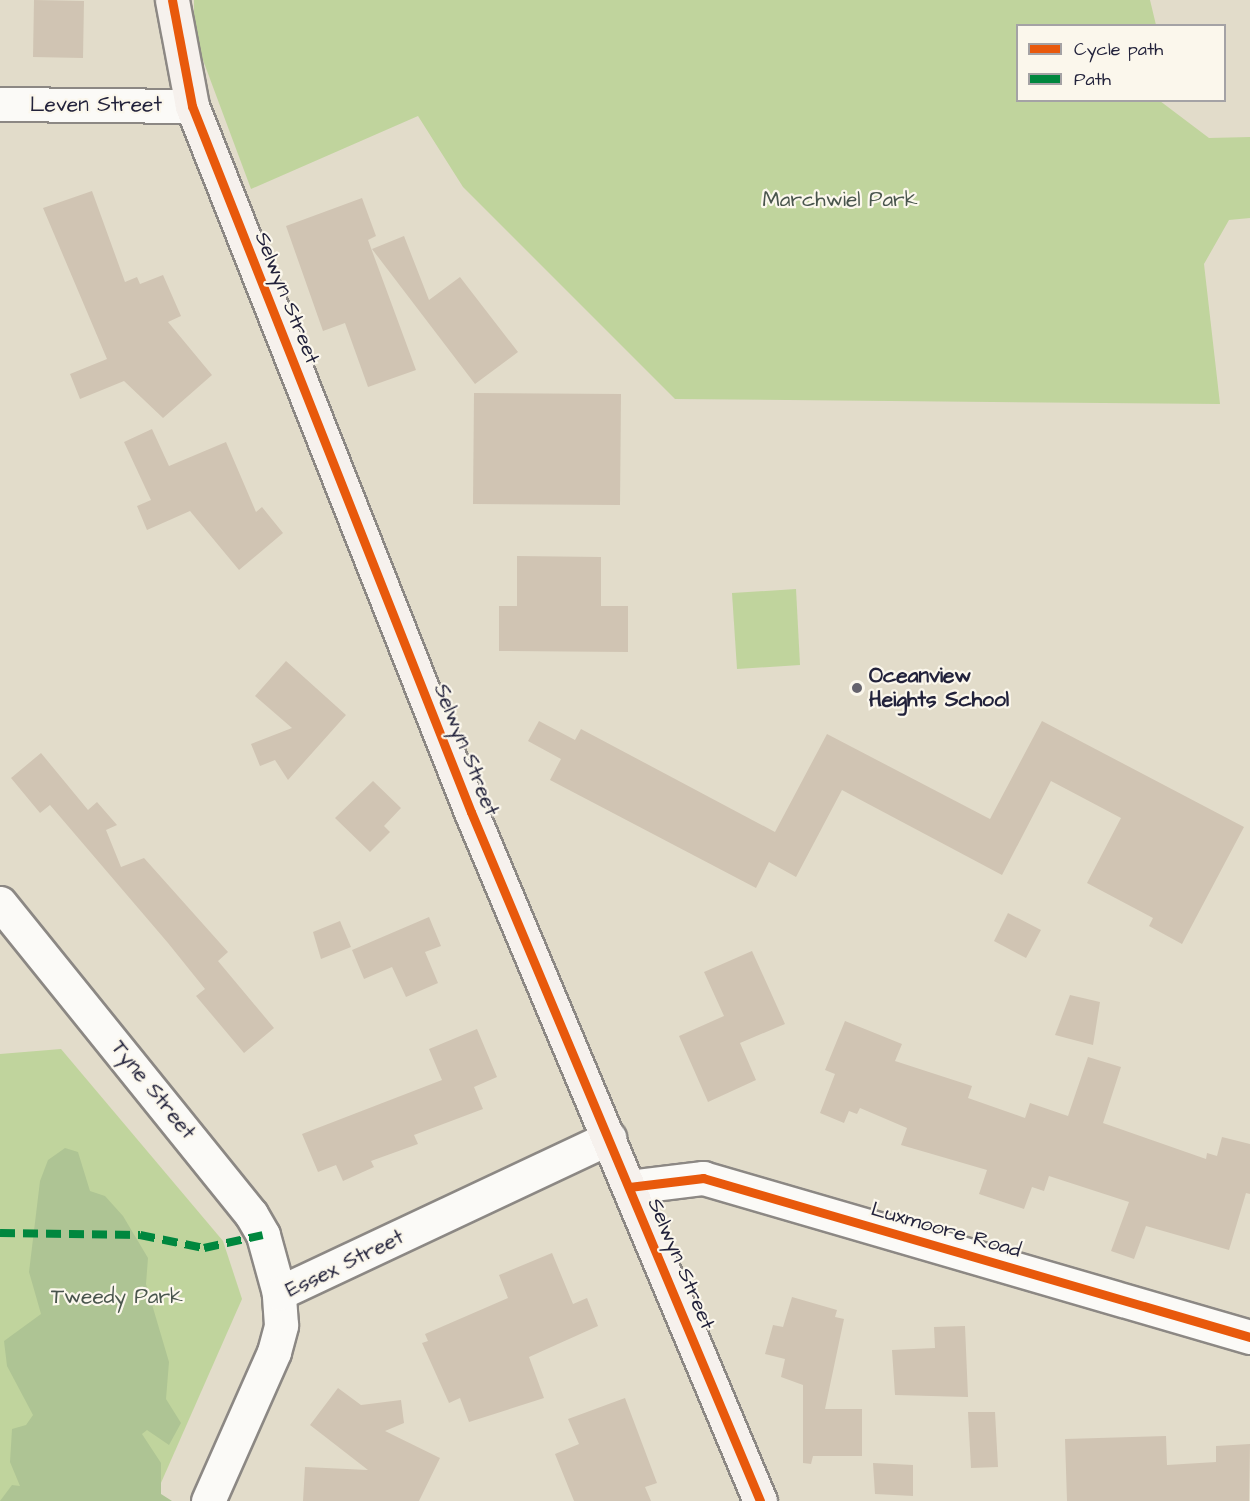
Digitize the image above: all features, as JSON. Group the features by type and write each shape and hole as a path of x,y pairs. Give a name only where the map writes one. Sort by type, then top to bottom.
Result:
{"street":[{"name":"Selwyn Street","path":"172,0 192,106 471,812 760,1501"},
{"name":"Leven Street","path":"0,104 192,106"},
{"name":"Tyne Street","path":"0,903 251,1214 263,1235 279,1293"},
{"name":"Essex Street","path":"208,1501 274,1352 280,1325 279,1293 609,1138"},
{"name":"Luxmoore Road","path":"629,1187 703,1178 1250,1337"}],"green space":[{"name":"Marchwiel Park","path":"194,0 1150,0 1156,24 1016,24 1016,102 1161,102 1209,138 1250,137 1250,218 1229,220 1204,264 1220,404 675,399 463,187 418,116 251,189 194,36"},
{"path":"796,589 800,665 737,669 732,593"},
{"name":"Tweedy Park","path":"61,1049 223,1241 242,1299 153,1501 0,1501 0,1054"},
{"path":"65,1148 78,1152 90,1191 105,1196 123,1216 148,1258 146,1284 169,1362 166,1399 181,1423 169,1445 147,1430 142,1434 161,1463 161,1494 172,1501 0,1501 12,1485 20,1486 10,1462 12,1429 26,1425 33,1415 7,1366 4,1341 41,1314 29,1272 40,1181 48,1160"}],"building":[{"path":"34,0 84,1 83,58 33,57"},
{"path":"92,191 125,282 137,277 140,284 163,275 181,316 168,322 212,375 163,418 124,381 80,399 70,374 107,359 43,208"},
{"path":"362,198 376,236 368,240 416,370 368,387 345,323 323,331 286,226"},
{"path":"404,236 429,300 460,277 518,352 475,384 372,249"},
{"path":"474,393 621,394 620,505 473,504"},
{"path":"152,429 169,466 226,442 256,512 262,507 283,533 239,570 190,511 147,530 137,506 151,500 124,442"},
{"path":"517,556 601,557 601,606 628,606 628,652 499,651 499,606 517,606"},
{"path":"286,661 346,715 288,780 275,760 260,766 251,744 292,728 255,696"},
{"path":"539,721 575,740 581,729 775,832 827,734 990,819 1042,721 1244,827 1182,944 1149,926 1153,918 1087,883 1121,818 1051,781 1002,875 842,790 796,877 769,862 756,888 550,780 561,759 528,741"},
{"path":"41,753 88,810 97,802 117,825 106,830 121,867 144,858 228,952 218,961 274,1028 244,1053 196,996 205,989 168,943 50,805 40,813 11,778"},
{"path":"373,781 401,808 384,826 390,832 370,852 335,818"},
{"path":"1008,913 1041,930 1026,958 994,941"},
{"path":"429,917 441,946 425,952 438,983 406,997 392,967 364,979 352,950"},
{"path":"340,921 351,947 321,959 313,932"},
{"path":"752,951 785,1024 740,1043 756,1080 708,1102 679,1036 724,1016 704,972"},
{"path":"1070,995 1100,1002 1093,1045 1055,1035"},
{"path":"845,1021 902,1044 895,1061 972,1086 968,1098 1025,1118 1030,1103 1068,1116 1088,1057 1121,1067 1103,1123 1206,1159 1207,1153 1217,1156 1222,1137 1250,1144 1250,1194 1246,1193 1229,1250 1146,1226 1134,1259 1111,1251 1129,1202 1049,1176 1044,1191 1032,1187 1024,1209 979,1194 987,1170 901,1145 907,1128 860,1108 857,1114 849,1111 844,1123 820,1113 835,1074 825,1070"},
{"path":"477,1029 497,1077 474,1087 483,1109 414,1135 418,1144 371,1161 374,1167 343,1181 336,1165 318,1172 302,1134 442,1080 429,1049"},
{"path":"552,1253 573,1304 587,1298 598,1326 529,1357 544,1398 469,1422 460,1398 449,1403 422,1343 428,1341 425,1334 508,1298 499,1275"},
{"path":"792,1297 837,1310 835,1317 844,1319 825,1409 862,1409 862,1456 813,1456 811,1464 803,1463 803,1385 781,1377 785,1359 765,1354 773,1325 783,1327"},
{"path":"965,1326 968,1397 895,1395 892,1350 935,1348 934,1327"},
{"path":"338,1388 361,1405 401,1400 404,1423 385,1431 440,1458 419,1501 303,1501 305,1467 368,1470 310,1425"},
{"path":"625,1398 657,1483 645,1487 651,1501 574,1501 555,1454 579,1444 568,1419"},
{"path":"968,1412 995,1412 998,1467 971,1468"},
{"path":"1166,1436 1167,1465 1216,1462 1216,1446 1250,1444 1249,1501 1067,1501 1065,1439"},
{"path":"873,1463 913,1465 913,1496 875,1494"}],"marked path":[{"path":"0,1233 140,1235 204,1248 263,1235"}],"cycle path":[{"path":"172,0 192,106 471,812 760,1501"},
{"path":"629,1187 703,1178 1250,1337"}],"place":[{"name":"Oceanview Heights School","path":"857,688"}]}
